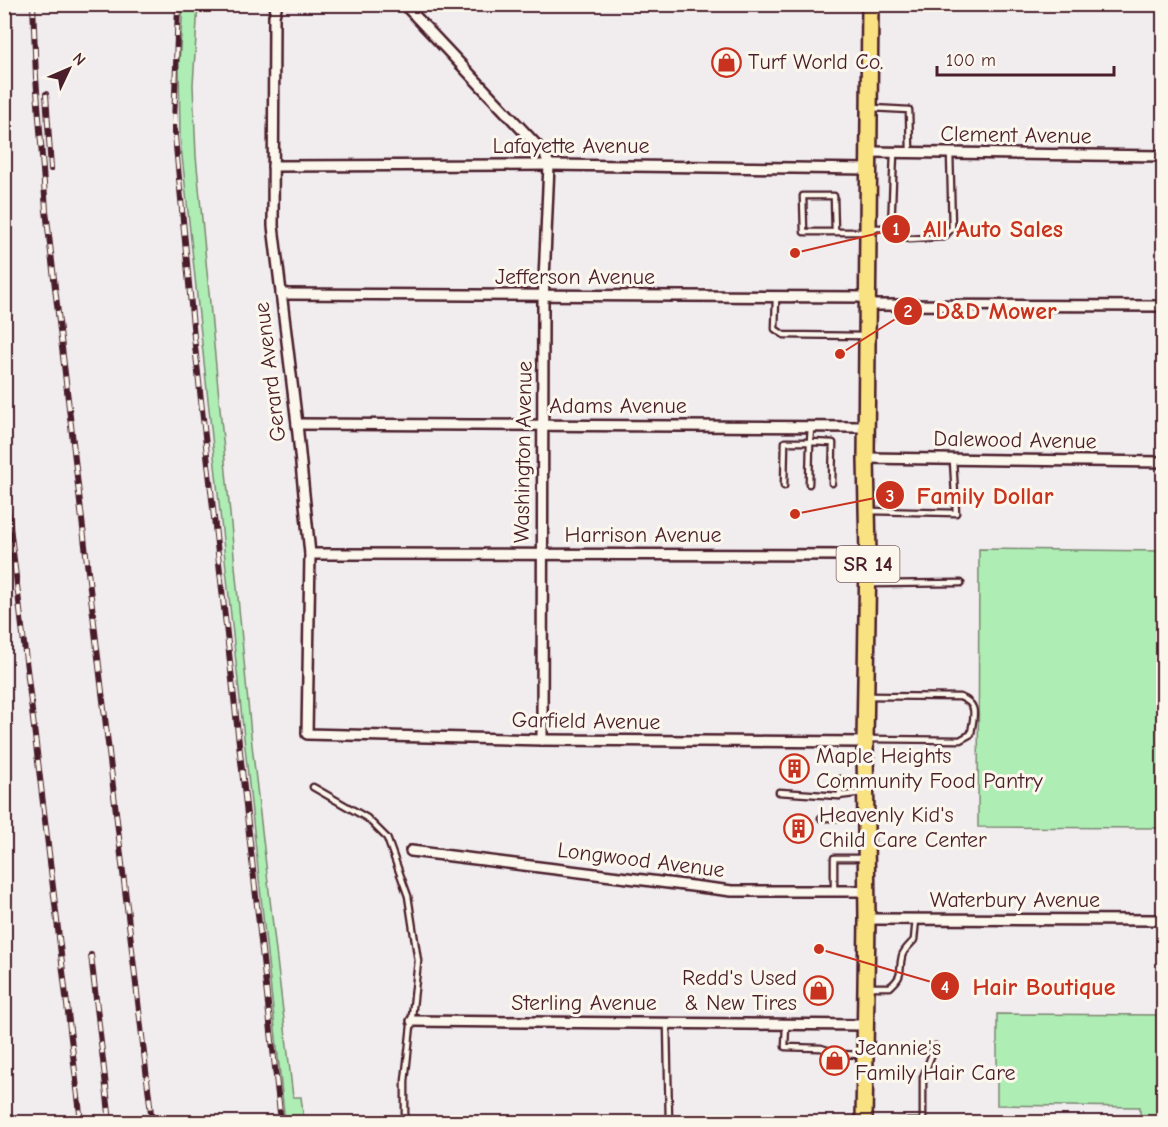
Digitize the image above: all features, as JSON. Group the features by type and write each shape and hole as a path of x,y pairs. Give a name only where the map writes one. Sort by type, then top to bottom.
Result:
{"main road":[{"name":"SR 14","path":"864,1122 867,919 865,740 870,4"}],"street":[{"name":"Gerard Avenue","path":"277,4 274,16 273,226 310,554 307,735"},
{"path":"404,4 545,154 549,165"},
{"name":"Clement Avenue","path":"869,152 1164,156"},
{"name":"Lafayette Avenue","path":"273,166 549,165 869,169"},
{"name":"Washington Avenue","path":"542,740 543,296 549,165"},
{"name":"Jefferson Avenue","path":"281,294 776,297 868,301 1164,306"},
{"name":"Adams Avenue","path":"297,424 867,427"},
{"name":"Dalewood Avenue","path":"866,458 1164,462"},
{"name":"Harrison Avenue","path":"310,554 868,555"},
{"name":"Garfield Avenue","path":"307,735 542,740 865,740"},
{"name":"Longwood Avenue","path":"411,851 732,891 867,891"},
{"name":"Waterbury Avenue","path":"867,919 1164,920"},
{"name":"Sterling Avenue","path":"412,1021 864,1024"}],"lane":[{"path":"869,108 909,110 910,153"},
{"path":"891,229 894,153"},
{"path":"836,232 834,196 803,196 804,232 836,232 891,229 910,239 944,237 949,234 952,228 950,153"},
{"path":"776,297 775,329 784,335 868,336"},
{"path":"809,484 811,427"},
{"path":"784,486 785,442 833,443 832,483"},
{"path":"867,511 956,513 953,459"},
{"path":"867,584 961,583"},
{"path":"865,740 960,740 970,734 974,708 970,701 960,697 866,696"},
{"path":"840,779 840,796"},
{"path":"313,787 367,818 387,838 408,896 418,961 405,1081 405,1122"},
{"path":"779,792 840,796 866,792"},
{"path":"821,818 866,818"},
{"path":"834,891 834,858 866,858"},
{"path":"865,987 890,987 898,980 901,975 902,957 914,940 916,919"},
{"path":"668,1023 669,1122"},
{"path":"786,1024 785,1047 821,1048 840,1054 864,1056"},
{"path":"897,1122 923,1122 923,1077 935,1046"}],"green space":[{"path":"183,5 198,5 193,85 196,156 252,745 293,1097 301,1097 304,1122 285,1122 180,137 179,63"},
{"path":"979,549 1163,551 1163,828 978,827"},
{"path":"997,1014 1163,1015 1163,1122 1140,1122 1140,1107 997,1105"}],"railway":[{"path":"33,4 46,210 152,1122"},
{"path":"178,4 174,125 194,337 281,1122"},
{"path":"46,94 51,169"},
{"path":"4,476 81,1122"},
{"path":"91,955 110,1122"}],"place":[{"name":"Turf World Co.","path":"727,62"},
{"name":"All Auto Sales","path":"795,253"},
{"name":"D&D Mower","path":"840,354"},
{"name":"Family Dollar","path":"795,514"},
{"name":"Maple Heights Community Food Pantry","path":"795,769"},
{"name":"Heavenly Kid's Child Care Center","path":"798,828"},
{"name":"Hair Boutique","path":"819,949"},
{"name":"Redd's Used & New Tires","path":"818,991"},
{"name":"Jeannie's Family Hair Care","path":"834,1061"}]}
